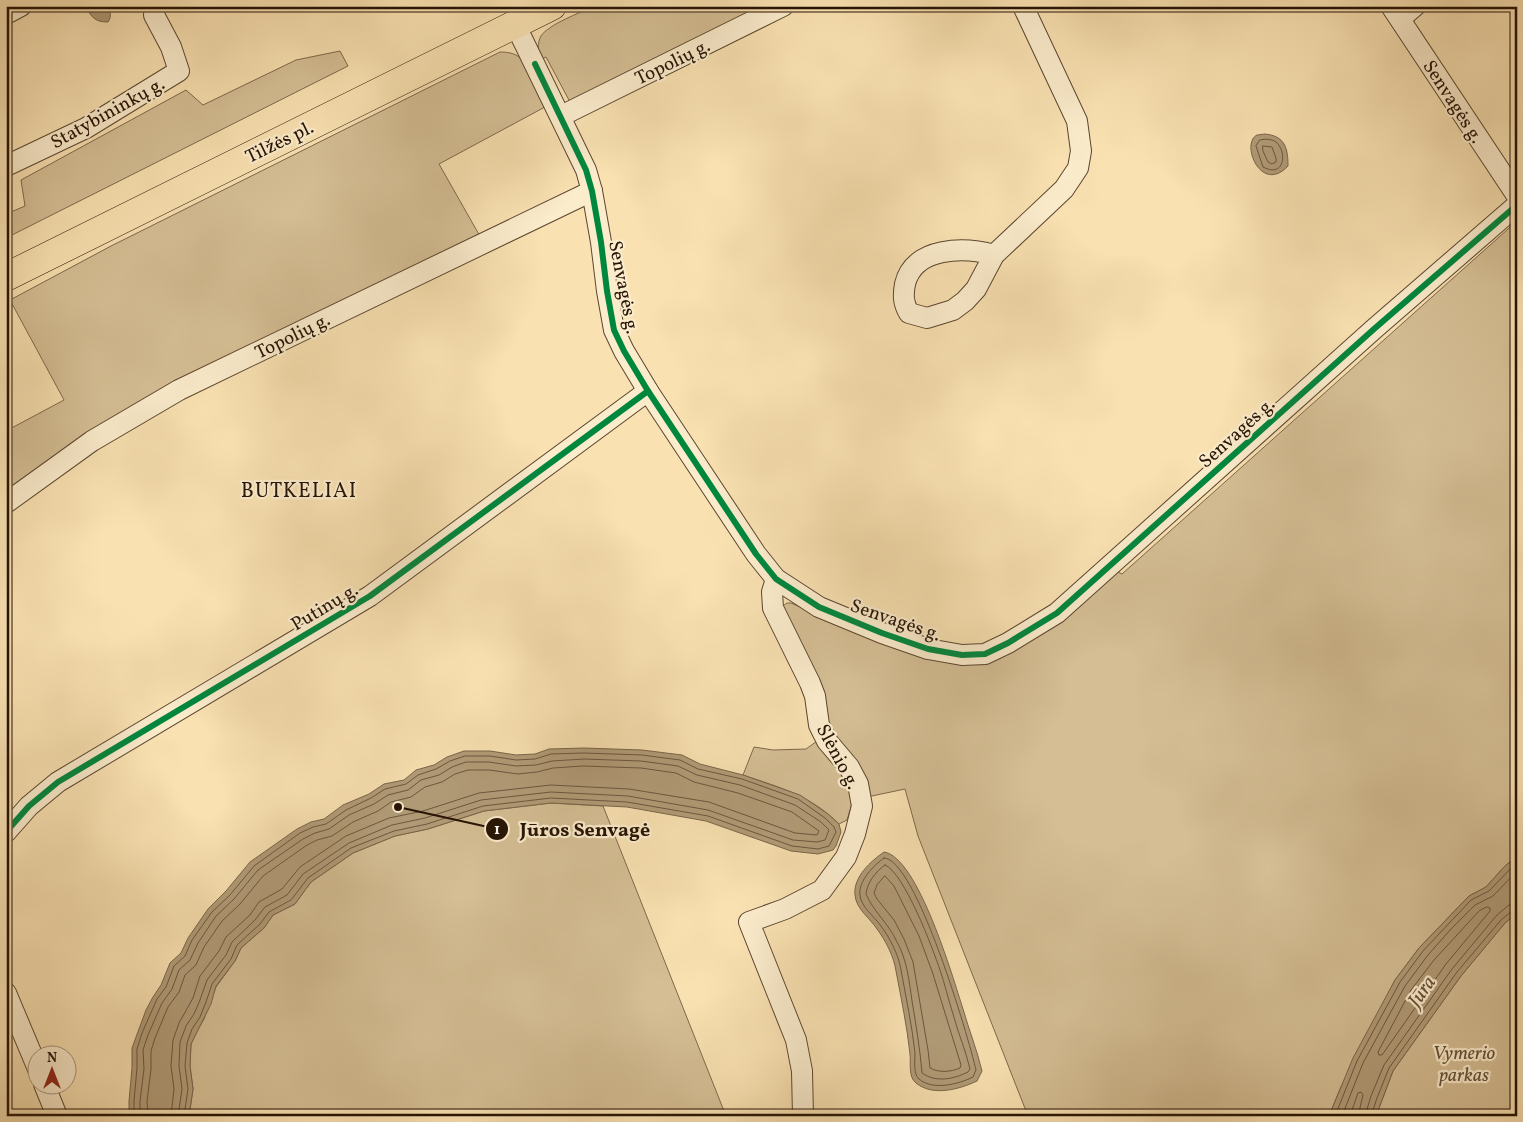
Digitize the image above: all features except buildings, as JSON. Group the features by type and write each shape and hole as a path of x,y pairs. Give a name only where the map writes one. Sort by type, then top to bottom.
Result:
{"highway":[{"name":"Tilžės pl.","path":"6,277 552,6"}],"street":[{"path":"6,14 21,6"},
{"name":"Topolių g.","path":"561,116 783,6"},
{"path":"994,255 1064,189 1078,168 1081,151 1077,121 1023,6"},
{"path":"1396,13 1415,6"},
{"name":"Senvagės g.","path":"1396,13 1517,196"},
{"name":"Statybininkų g.","path":"6,166 86,128 179,71 170,47 154,15"},
{"name":"Senvagės g.","path":"515,24 586,170 592,191 601,242 614,330 624,352 648,391 756,554 776,579 819,606 882,633 928,649 962,655 985,654 1008,643 1057,613 1374,328 1517,205"},
{"name":"Topolių g.","path":"6,502 92,441 179,390 592,191"},
{"name":"Putinų g.","path":"6,832 29,806 58,782 370,596 648,391"},
{"name":"Slėnio g.","path":"776,579 772,592 773,608 810,683 815,696 819,725 827,741 849,767 858,784 862,806 855,834 846,858 822,890 784,909 749,922 796,1040 802,1071 803,1116"},
{"path":"6,993 28,1045"},
{"path":"48,1094 57,1116"}],"green space":[{"path":"594,6 769,6 570,102 546,57 540,60 539,42 541,36 551,27"},
{"path":"340,51 348,66 6,238 6,214 25,206 21,180 186,90 203,105 296,60"},
{"path":"500,52 515,55 523,61 545,107 439,164 481,238 153,395 6,495 6,431 64,400 10,300 111,246"},
{"path":"1517,221 1517,856 1486,887 1469,896 1419,948 1395,980 1340,1089 1329,1116 1028,1116 918,836 905,789 853,800 847,820 839,824 806,799 743,775 754,747 773,750 806,749 831,731 783,606 791,603 871,638 977,659 1118,572 1122,574"},
{"path":"551,803 603,806 726,1116 189,1116 193,1089 190,1066 191,1044 204,1019 216,987 235,961 241,948 264,928 273,915 295,904 311,882 353,853 395,836 428,829 484,811"},
{"name":"Vymerio parkas","path":"1517,913 1517,1116 1376,1116 1393,1071 1461,976 1505,923"}],"water":[{"path":"85,6 109,6 110,16 108,22 99,21 94,18"},
{"path":"1257,135 1272,135 1281,140 1287,154 1288,166 1278,173 1269,175 1256,164 1252,156 1251,147 1252,140"},
{"path":"549,749 642,750 682,755 700,764 743,775 800,795 839,824 841,832 836,846 833,850 818,854 791,851 706,821 627,807 551,803 484,811 428,829 395,836 353,853 311,882 295,904 273,915 264,928 241,948 235,961 216,986 211,1004 191,1044 190,1066 193,1089 189,1116 129,1116 132,1048 146,1010 161,985 170,963 181,953 188,938 208,909 250,862 297,829 311,822 324,819 343,805 369,794 384,784 404,780 416,770 434,765 447,757 464,751 490,751 516,755 535,754"},
{"path":"884,852 897,859 909,874 921,896 943,947 982,1071 977,1081 963,1087 938,1091 930,1090 913,1080 895,966 889,949 874,925 858,905 855,895 857,882 864,870"},
{"name":"Jūra","path":"1517,856 1517,913 1505,923 1461,976 1393,1071 1376,1116 1329,1116 1353,1058 1395,980 1419,948 1469,896 1486,887"}],"cycle path":[{"path":"535,64 586,170 592,191 601,242 614,330 648,391 756,554 776,579 819,607 882,633 928,649 962,655 985,654 1008,643 1057,613 1374,329 1517,205"},
{"path":"6,832 29,806 58,782 370,596 648,391"}],"place":[{"name":"Jūros Senvagė","path":"398,807"}],"district":[{"name":"BUTKELIAI","path":"299,490"}]}
